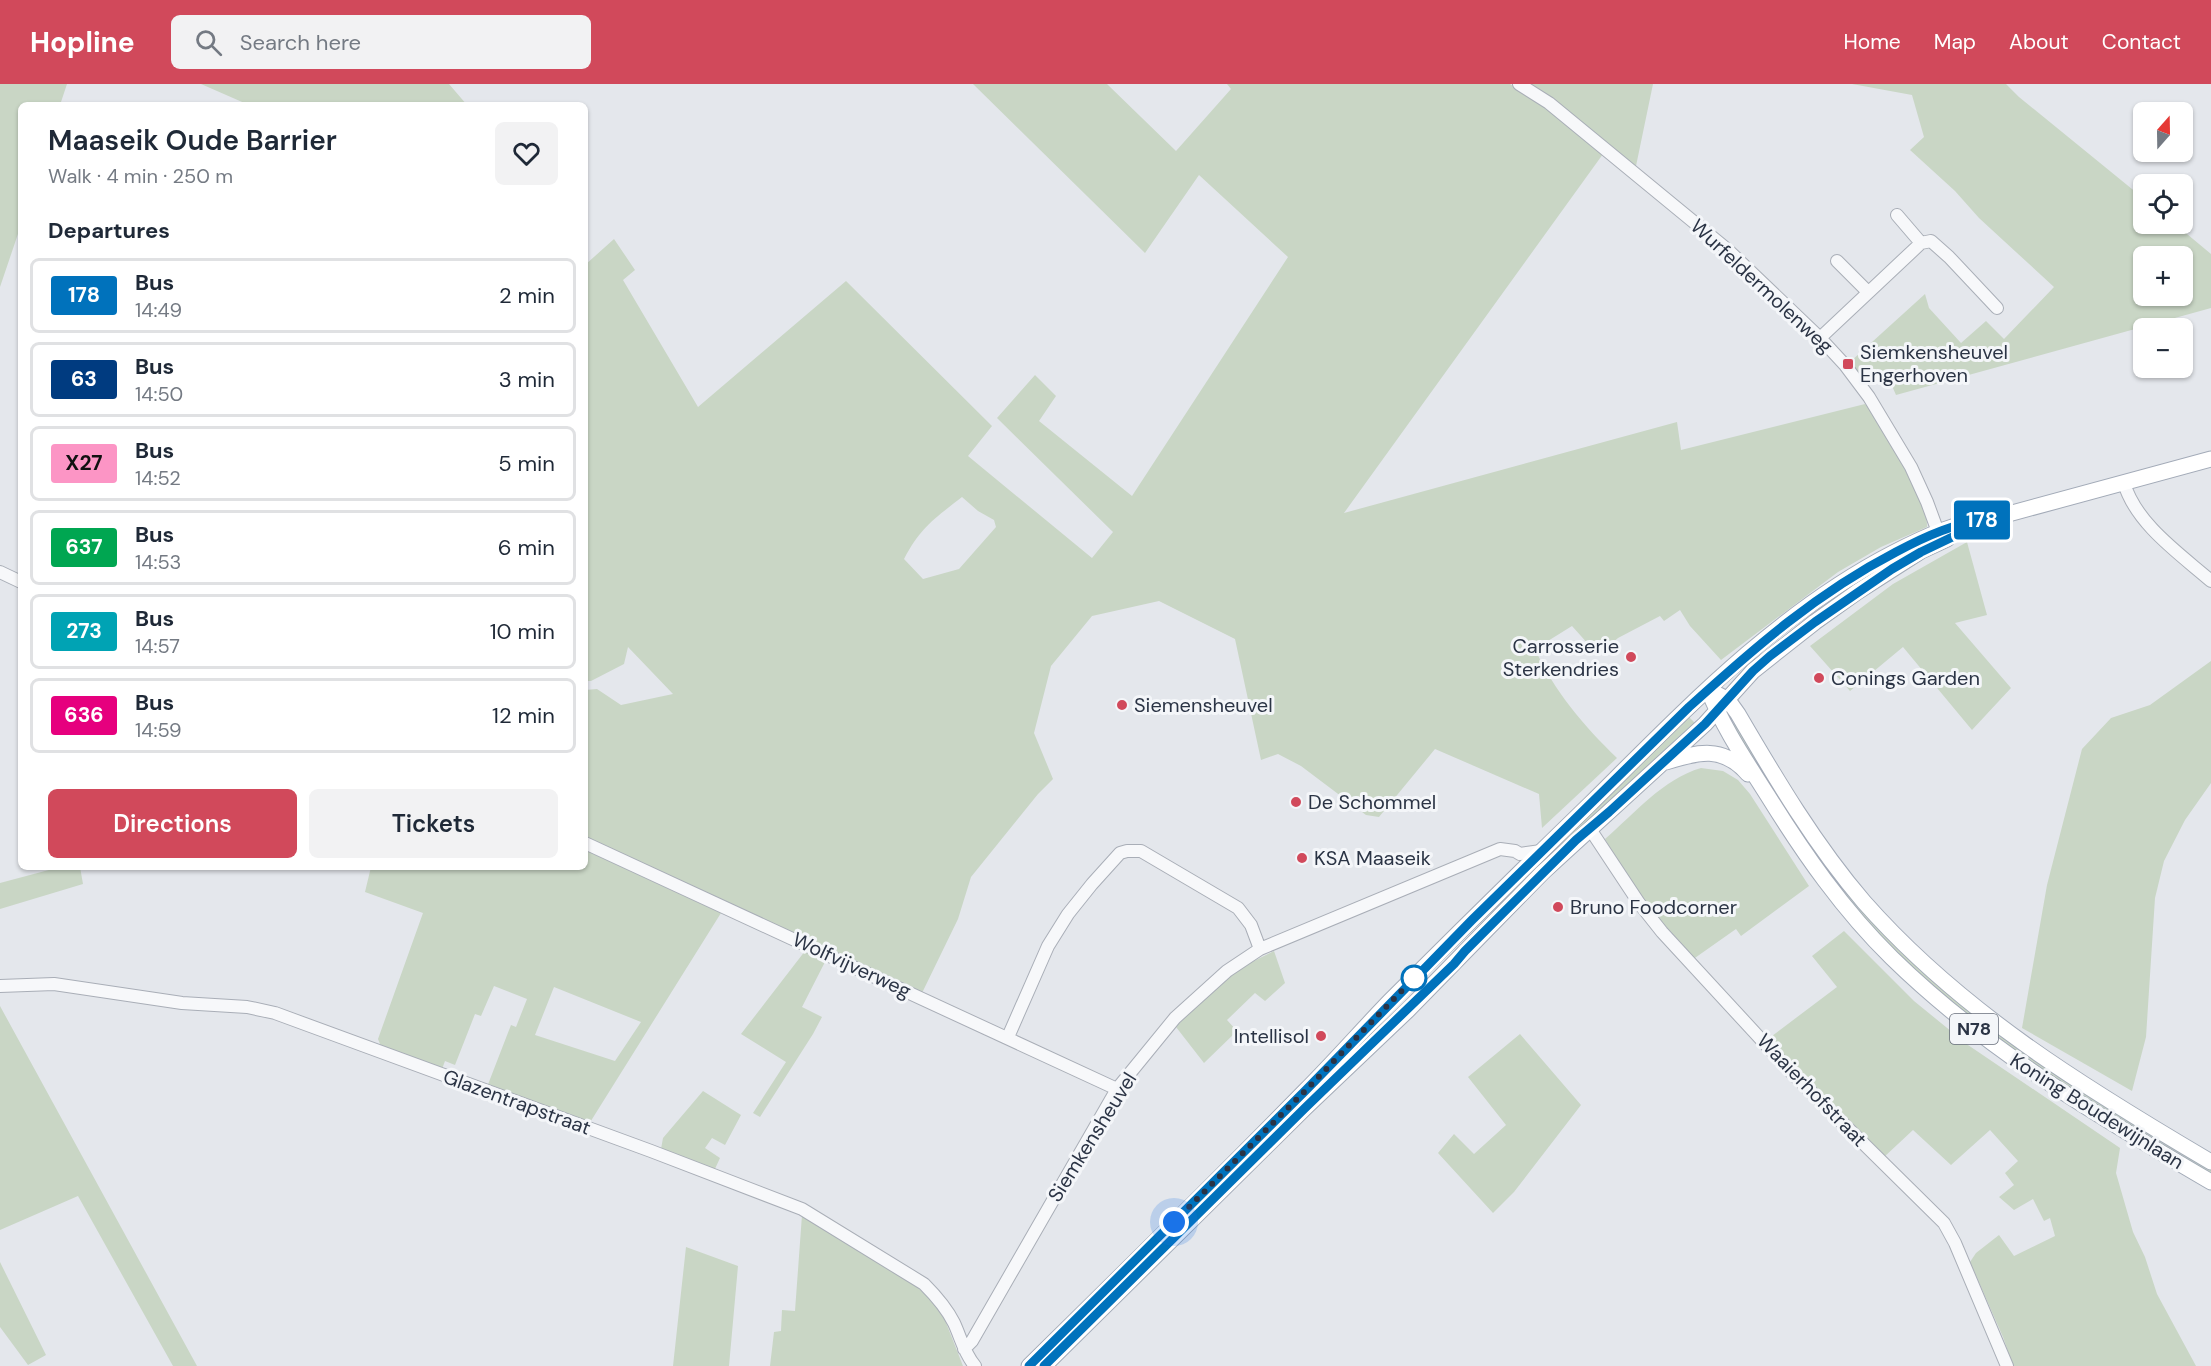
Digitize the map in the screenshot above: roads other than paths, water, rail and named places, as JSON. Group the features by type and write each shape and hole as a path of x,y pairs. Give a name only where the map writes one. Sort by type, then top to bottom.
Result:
{"main road":[{"path":"1029,1366 1306,1090 1541,851 1708,689 1826,592 1881,568 1974,520 1990,519 2211,459"},
{"path":"1044,1366 1305,1108 1408,1010 1542,873 1663,763 1728,700 1753,671 1881,568"},
{"name":"Koning Boudewijnlaan","path":"1708,689 1728,700 1798,812 1836,867 1904,944 1946,984 2019,1042 2113,1103 2211,1161"},
{"name":"Koning Boudewijnlaan","path":"1708,689 1717,711 1784,823 1818,872 1852,914 1891,956 1932,995 2038,1077 2211,1182"},
{"path":"1663,763 1705,752 1732,760 1746,772 1784,823"},
{"path":"1401,991 1398,1002 1402,1008 1408,1010"}],"street":[{"name":"Wurfeldermolenweg","path":"1519,84 1550,104 1729,251 1820,338 1845,365 1869,397 1911,467 1927,502 1939,537"},
{"path":"1897,215 1921,243"},
{"path":"1820,338 1921,243 1931,241 1997,308"},
{"path":"1838,261 1868,292"},
{"path":"2124,483 2136,508 2154,530 2211,581"},
{"path":"0,572 18,581"},
{"name":"Waaierhofstraat","path":"1590,829 1639,903 1662,932 1792,1073 1944,1223 1955,1242 2007,1366"},
{"name":"Wolfvijverweg","path":"588,844 1117,1089"},
{"name":"Siemkensheuvel","path":"969,1360 972,1341 1117,1089 1174,1018 1227,970 1260,949 1500,849 1515,850 1520,854 1541,851"},
{"path":"1008,1037 1048,946 1068,914 1120,853 1141,851 1238,908 1251,926 1260,949"},
{"path":"1520,854 1522,870"},
{"name":"Glazentrapstraat","path":"0,986 54,984 182,1003 247,1007 275,1013 802,1209 924,1284 938,1297 947,1311 969,1360"}],"place":[{"name":"Siemkensheuvel Engerhoven","path":"1848,364"},
{"name":"Carrosserie Sterkendries","path":"1631,657"},
{"name":"Conings Garden","path":"1819,678"},
{"name":"Siemensheuvel","path":"1122,705"},
{"name":"De Schommel","path":"1296,802"},
{"name":"KSA Maaseik","path":"1302,858"},
{"name":"Bruno Foodcorner","path":"1558,907"},
{"name":"Intellisol","path":"1321,1036"}]}
